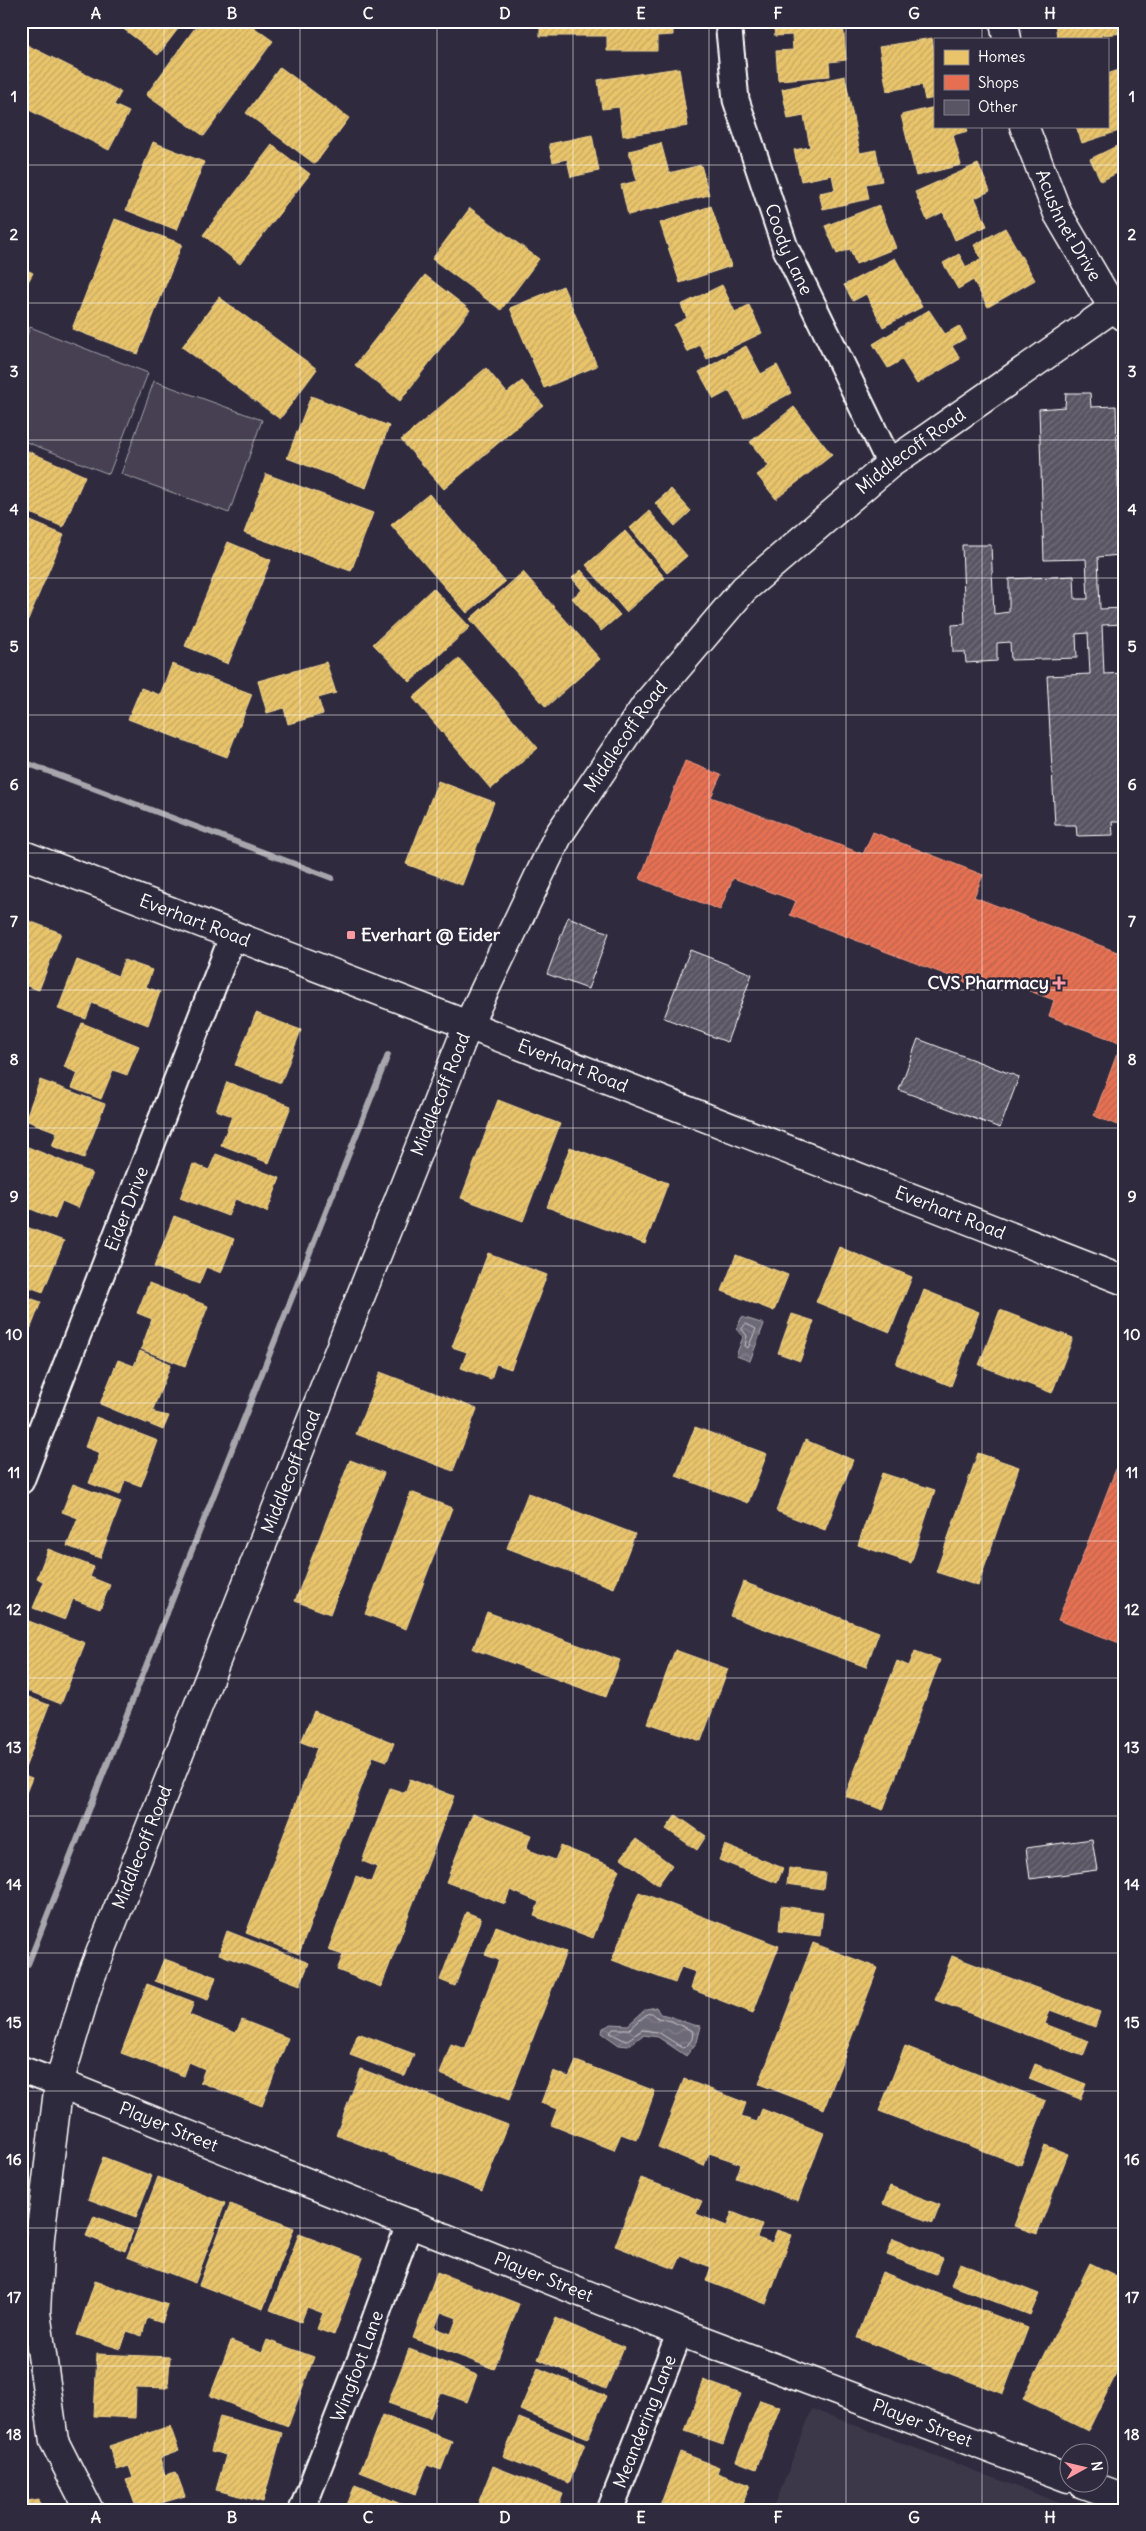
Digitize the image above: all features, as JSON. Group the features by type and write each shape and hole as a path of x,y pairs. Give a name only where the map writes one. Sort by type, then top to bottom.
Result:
{"street":[{"name":"Coody Lane","path":"728,21 736,100 785,247 890,464"},
{"path":"1004,21 1007,38"},
{"name":"Acushnet Drive","path":"1025,128 1058,214 1119,313"},
{"name":"Middlecoff Road","path":"89,2510 54,2441 29,2312 59,2083 90,1979 468,1025 558,836 648,702 744,589 890,464 1119,313"},
{"name":"Everhart Road","path":"21,854 468,1025 1125,1281"},
{"name":"Eider Drive","path":"21,1481 233,935"},
{"name":"Player Street","path":"21,2069 410,2222 680,2332 1058,2474"},
{"name":"Wingfoot Lane","path":"302,2510 362,2358 410,2222"},
{"name":"Meandering Lane","path":"610,2510 680,2332"},
{"path":"1108,2493 1125,2499"}],"shaded area":[{"path":"30,327 148,373 109,474 21,440 21,351"},
{"path":"154,381 262,420 229,513 121,474"},
{"path":"812,2409 1079,2510 773,2510"}],"water":[{"path":"742,1317 764,1324 750,1361 736,1356 743,1337 736,1329"},
{"path":"656,2007 660,2014 701,2026 697,2042 686,2056 658,2037 643,2035 628,2046 619,2045 602,2033 603,2028 612,2024 628,2025 646,2009"}],"building: Homes":[{"path":"113,21 184,21 158,55"},
{"path":"200,21 245,21 273,41 204,136 146,95"},
{"path":"540,21 673,21 673,35 657,36 657,51 607,51 607,36 540,36"},
{"path":"773,21 843,21 846,60 829,62 830,76 778,80 776,51 793,50 792,35 775,36"},
{"path":"914,21 951,21 951,25 914,24"},
{"path":"1055,21 1125,21 1125,33 1101,35 1101,38 1057,38"},
{"path":"932,38 934,49 934,98 925,100 922,85 887,91 879,47"},
{"path":"21,42 121,92 114,105 129,112 109,150 21,106"},
{"path":"280,67 349,118 315,164 246,113"},
{"path":"679,68 688,126 623,136 619,107 602,109 598,80"},
{"path":"1125,68 1125,129 1082,143 1077,128 1108,128 1108,74"},
{"path":"845,76 860,153 876,150 882,181 866,184 869,199 823,209 819,193 835,190 832,175 801,181 794,150 810,147 804,116 788,119 782,89"},
{"path":"934,107 934,128 967,128 968,131 953,135 961,165 916,176 901,115"},
{"path":"592,135 599,171 571,177 567,159 553,162 549,144"},
{"path":"153,142 204,162 177,230 126,210"},
{"path":"1125,142 1125,179 1121,171 1101,181 1090,159"},
{"path":"661,143 669,173 701,165 709,195 628,215 621,185 637,181 629,151"},
{"path":"272,145 310,174 240,264 203,235"},
{"path":"978,164 990,191 975,198 987,226 955,240 943,212 927,220 915,192"},
{"path":"879,205 896,248 856,264 850,249 837,254 825,226"},
{"path":"711,206 731,266 680,283 660,223"},
{"path":"470,208 539,259 501,310 432,259"},
{"path":"115,219 182,244 138,354 72,329"},
{"path":"1005,228 1035,280 988,307 973,280 958,289 943,263 959,254 966,267 981,259 974,245"},
{"path":"895,258 922,307 883,327 866,294 853,301 844,285"},
{"path":"21,267 33,273 21,294"},
{"path":"425,275 470,310 400,401 355,365"},
{"path":"722,285 735,312 749,305 762,333 707,359 700,345 687,352 674,325 687,318 681,305"},
{"path":"563,286 597,366 544,388 510,308"},
{"path":"219,297 317,369 280,419 182,347"},
{"path":"929,310 945,334 959,326 966,338 952,346 960,359 917,384 902,360 888,368 873,344"},
{"path":"746,346 761,374 777,365 791,393 744,418 729,391 714,399 699,372"},
{"path":"486,368 507,393 522,381 543,405 444,489 401,440"},
{"path":"311,396 389,426 366,488 287,458"},
{"path":"794,407 832,455 776,499 757,475 769,466 750,442"},
{"path":"21,448 85,476 63,527 21,509"},
{"path":"266,474 373,513 351,571 244,533"},
{"path":"671,489 691,511 675,526 655,503"},
{"path":"429,494 505,582 467,613 391,525"},
{"path":"649,511 687,556 667,573 630,528"},
{"path":"21,517 64,535 21,636"},
{"path":"625,531 665,578 626,612 586,565"},
{"path":"228,542 271,560 228,664 185,646"},
{"path":"581,570 620,615 601,631 572,598 582,590 572,578"},
{"path":"523,572 600,659 546,707 470,619"},
{"path":"433,588 470,627 410,682 373,644"},
{"path":"459,658 538,748 491,789 413,698"},
{"path":"326,662 336,693 318,698 323,714 288,724 284,708 267,713 258,681"},
{"path":"172,664 252,694 227,757 128,719 141,688 160,695"},
{"path":"438,781 494,802 462,885 406,864"},
{"path":"21,918 61,933 39,990 21,984"},
{"path":"77,960 118,976 124,960 152,970 146,987 160,992 148,1025 92,1003 86,1019 58,1009"},
{"path":"256,1013 301,1030 281,1083 235,1065"},
{"path":"82,1023 139,1046 127,1075 113,1070 101,1099 72,1088 78,1073 64,1067"},
{"path":"40,1080 105,1104 84,1158 52,1146 57,1132 25,1120"},
{"path":"227,1082 291,1106 269,1163 221,1145 232,1116 216,1110"},
{"path":"498,1100 560,1124 523,1221 461,1198"},
{"path":"28,1147 92,1173 78,1208 62,1201 55,1219 21,1205 21,1165"},
{"path":"570,1147 668,1183 645,1244 547,1207"},
{"path":"216,1154 280,1178 267,1212 235,1199 228,1216 180,1198 193,1164 209,1170"},
{"path":"174,1216 234,1239 221,1273 206,1267 199,1284 154,1267"},
{"path":"21,1225 64,1241 43,1292 21,1284"},
{"path":"839,1247 912,1277 890,1332 816,1302"},
{"path":"488,1253 547,1275 511,1369 496,1364 491,1379 461,1368 467,1352 452,1347"},
{"path":"736,1255 788,1275 774,1311 722,1291"},
{"path":"149,1283 208,1306 185,1366 141,1349 152,1319 137,1313"},
{"path":"924,1290 979,1312 951,1386 896,1364"},
{"path":"21,1295 41,1302 22,1350 21,1349"},
{"path":"1000,1310 1073,1338 1052,1393 979,1365"},
{"path":"792,1314 814,1321 800,1361 778,1353"},
{"path":"140,1351 171,1364 153,1409 155,1413 169,1416 163,1430 100,1404 118,1360 134,1366"},
{"path":"380,1372 477,1409 453,1471 356,1434"},
{"path":"96,1417 158,1441 141,1486 125,1480 120,1495 89,1483 100,1453 85,1447"},
{"path":"695,1427 767,1454 748,1503 676,1476"},
{"path":"805,1440 853,1460 825,1530 776,1511"},
{"path":"978,1453 1019,1467 978,1586 936,1572"},
{"path":"350,1460 384,1473 330,1614 295,1601"},
{"path":"882,1473 935,1490 911,1563 858,1545"},
{"path":"73,1484 121,1502 100,1558 67,1546 78,1518 62,1512"},
{"path":"411,1492 452,1508 406,1629 365,1614"},
{"path":"528,1493 635,1534 614,1588 507,1548"},
{"path":"48,1549 94,1567 90,1577 110,1585 100,1609 73,1599 65,1620 33,1608 44,1582 37,1578"},
{"path":"743,1582 879,1632 866,1667 730,1616"},
{"path":"487,1612 620,1660 606,1697 473,1649"},
{"path":"21,1618 85,1643 61,1704 21,1688 21,1661 24,1654 21,1653"},
{"path":"675,1650 728,1669 701,1741 648,1723"},
{"path":"915,1651 940,1660 883,1810 845,1796 897,1661 909,1666"},
{"path":"21,1694 49,1705 25,1768 21,1766"},
{"path":"314,1711 394,1743 387,1761 373,1756 299,1954 246,1933 317,1748 301,1742"},
{"path":"21,1774 32,1778 21,1805"},
{"path":"410,1779 454,1796 381,1987 337,1970 343,1955 328,1950 356,1876 371,1882 377,1867 362,1861 390,1788 405,1793"},
{"path":"473,1813 531,1835 526,1849 555,1860 561,1846 619,1869 593,1938 534,1916 539,1902 510,1890 505,1904 446,1882"},
{"path":"676,1815 706,1836 697,1850 666,1829"},
{"path":"636,1839 672,1865 658,1885 621,1858"},
{"path":"725,1845 783,1868 777,1883 719,1860"},
{"path":"789,1868 825,1873 823,1889 787,1884"},
{"path":"639,1892 779,1946 753,2013 691,1989 696,1972 681,1967 675,1983 612,1960"},
{"path":"781,1906 823,1912 820,1936 779,1931"},
{"path":"466,1912 481,1918 455,1986 440,1980"},
{"path":"496,1926 566,1952 509,2100 440,2074 451,2044 465,2049 499,1960 485,1955"},
{"path":"227,1931 309,1963 300,1985 219,1954"},
{"path":"813,1943 878,1968 824,2109 759,2084"},
{"path":"952,1956 1100,2012 1095,2027 1050,2010 1045,2024 1089,2041 1083,2056 935,2000"},
{"path":"164,1959 216,1977 208,2000 155,1981"},
{"path":"147,1984 194,2002 189,2015 236,2033 242,2020 288,2038 262,2106 200,2082 205,2069 189,2062 184,2076 121,2053"},
{"path":"358,2033 414,2054 405,2076 350,2055"},
{"path":"905,2046 1046,2101 1021,2165 879,2111"},
{"path":"576,2061 655,2091 637,2140 621,2134 614,2150 551,2125 557,2109 541,2103 553,2071 569,2077"},
{"path":"1035,2064 1086,2084 1080,2099 1029,2079"},
{"path":"361,2069 508,2125 482,2191 336,2135"},
{"path":"684,2079 746,2103 741,2117 757,2122 762,2109 824,2133 798,2201 736,2178 741,2164 709,2153 704,2166 658,2147"},
{"path":"1045,2145 1068,2154 1037,2234 1014,2226"},
{"path":"103,2157 152,2176 136,2217 88,2199"},
{"path":"158,2177 225,2203 195,2283 127,2257"},
{"path":"641,2178 702,2201 696,2214 727,2226 732,2212 762,2224 757,2238 772,2243 777,2230 792,2235 766,2304 706,2281 711,2267 681,2256 675,2269 615,2246"},
{"path":"890,2186 940,2205 933,2223 883,2204"},
{"path":"230,2204 294,2228 263,2309 199,2285"},
{"path":"94,2216 133,2231 125,2251 86,2236"},
{"path":"299,2234 363,2258 334,2335 317,2329 323,2313 307,2307 301,2322 270,2310"},
{"path":"893,2239 943,2258 936,2274 887,2255"},
{"path":"960,2263 1039,2294 1030,2315 951,2285"},
{"path":"1090,2263 1125,2280 1125,2356 1088,2431 1023,2399"},
{"path":"437,2272 519,2304 494,2369 413,2338","holes":["441,2312 457,2318 451,2334 435,2328"]},
{"path":"882,2272 1028,2328 1003,2394 857,2338"},
{"path":"95,2281 168,2305 162,2323 147,2318 142,2336 127,2331 121,2349 77,2335"},
{"path":"556,2318 624,2347 606,2389 538,2359"},
{"path":"267,2340 314,2357 288,2426 210,2396 231,2341 262,2353"},
{"path":"409,2349 477,2375 467,2402 440,2392 430,2418 388,2403"},
{"path":"97,2354 170,2357 168,2388 136,2387 135,2418 94,2416"},
{"path":"538,2368 606,2396 588,2438 520,2410"},
{"path":"703,2380 741,2394 723,2444 685,2431"},
{"path":"760,2400 780,2407 756,2469 736,2461"},
{"path":"382,2415 452,2441 441,2470 427,2465 416,2494 360,2472"},
{"path":"220,2416 282,2433 263,2502 216,2490 226,2455 211,2451"},
{"path":"519,2418 585,2444 569,2483 503,2457"},
{"path":"170,2426 179,2451 160,2458 165,2475 176,2472 185,2496 137,2510 126,2480 133,2478 129,2466 117,2470 109,2446"},
{"path":"680,2452 719,2467 717,2473 750,2485 740,2510 668,2510 660,2506"},
{"path":"493,2466 563,2494 557,2510 486,2510 477,2506"},
{"path":"355,2485 415,2510 345,2510"},
{"path":"39,2499 41,2510 21,2510 21,2502"}],"building: Shops":[{"path":"685,761 721,775 711,797 863,854 873,832 983,875 974,897 1125,955 1125,1128 1094,1116 1121,1043 1049,1016 1054,1000 992,977 986,990 790,915 796,901 733,878 720,910 640,879"},
{"path":"1116,1469 1125,1472 1125,1581 1121,1592 1125,1593 1125,1645 1058,1620"}],"building: Other":[{"path":"1066,393 1090,393 1091,407 1116,406 1120,555 1098,557 1100,609 1125,608 1125,624 1102,625 1104,674 1125,673 1125,822 1112,822 1113,835 1077,836 1076,825 1055,825 1047,676 1090,674 1088,633 1076,634 1077,658 1011,660 1010,642 997,643 997,661 966,663 965,652 953,652 952,625 965,624 962,545 991,545 994,614 1009,612 1009,579 1074,576 1075,599 1088,599 1086,559 1044,560 1039,409 1065,407"},
{"path":"568,917 609,933 588,989 547,974"},
{"path":"690,950 752,974 727,1042 664,1018"},
{"path":"918,1039 1019,1077 1000,1128 899,1090"},
{"path":"1092,1839 1097,1870 1030,1879 1026,1848"}],"waterway":[{"path":"21,761 332,878"},
{"path":"28,1964 388,1055"}],"place":[{"name":"Everhart @ Eider","path":"351,935"},
{"name":"CVS Pharmacy","path":"1059,983"}]}
